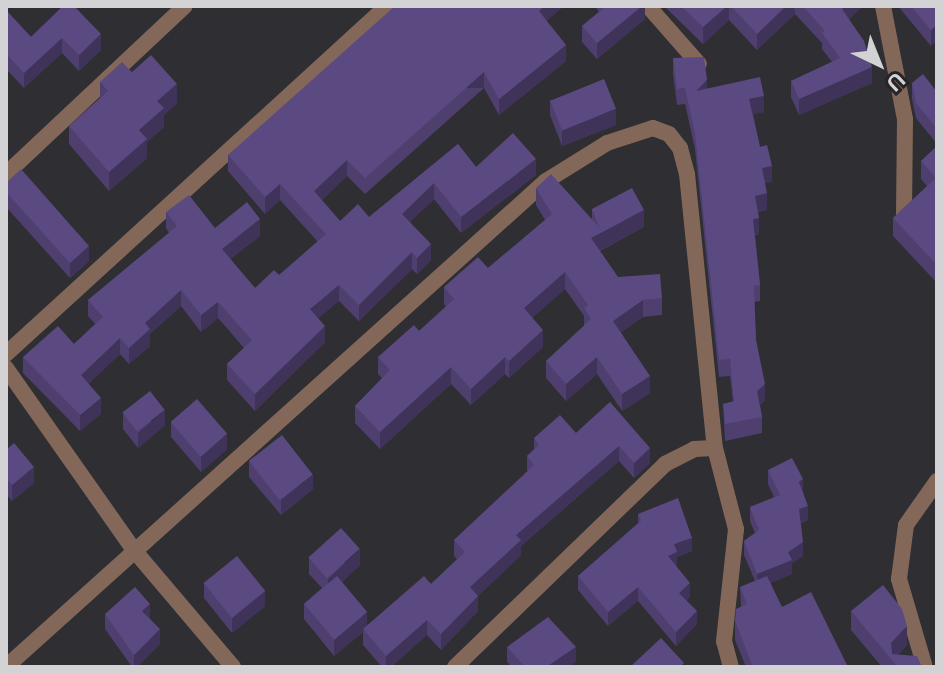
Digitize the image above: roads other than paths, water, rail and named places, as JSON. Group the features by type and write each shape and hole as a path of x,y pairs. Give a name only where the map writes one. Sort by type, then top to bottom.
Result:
{"street":[{"path":"6,174 185,6"},
{"path":"6,354 387,6"},
{"path":"648,6 699,64"},
{"path":"883,6 906,132 904,215"},
{"path":"6,667 133,549 546,181 607,143 653,128 669,134 680,148 687,174 715,448 736,529 724,641 731,667"},
{"path":"6,368 133,549 233,667"},
{"path":"455,667 665,464 694,449 715,448"},
{"path":"924,666 899,579 906,525 937,481"},
{"path":"904,664 911,659 924,666"}]}
